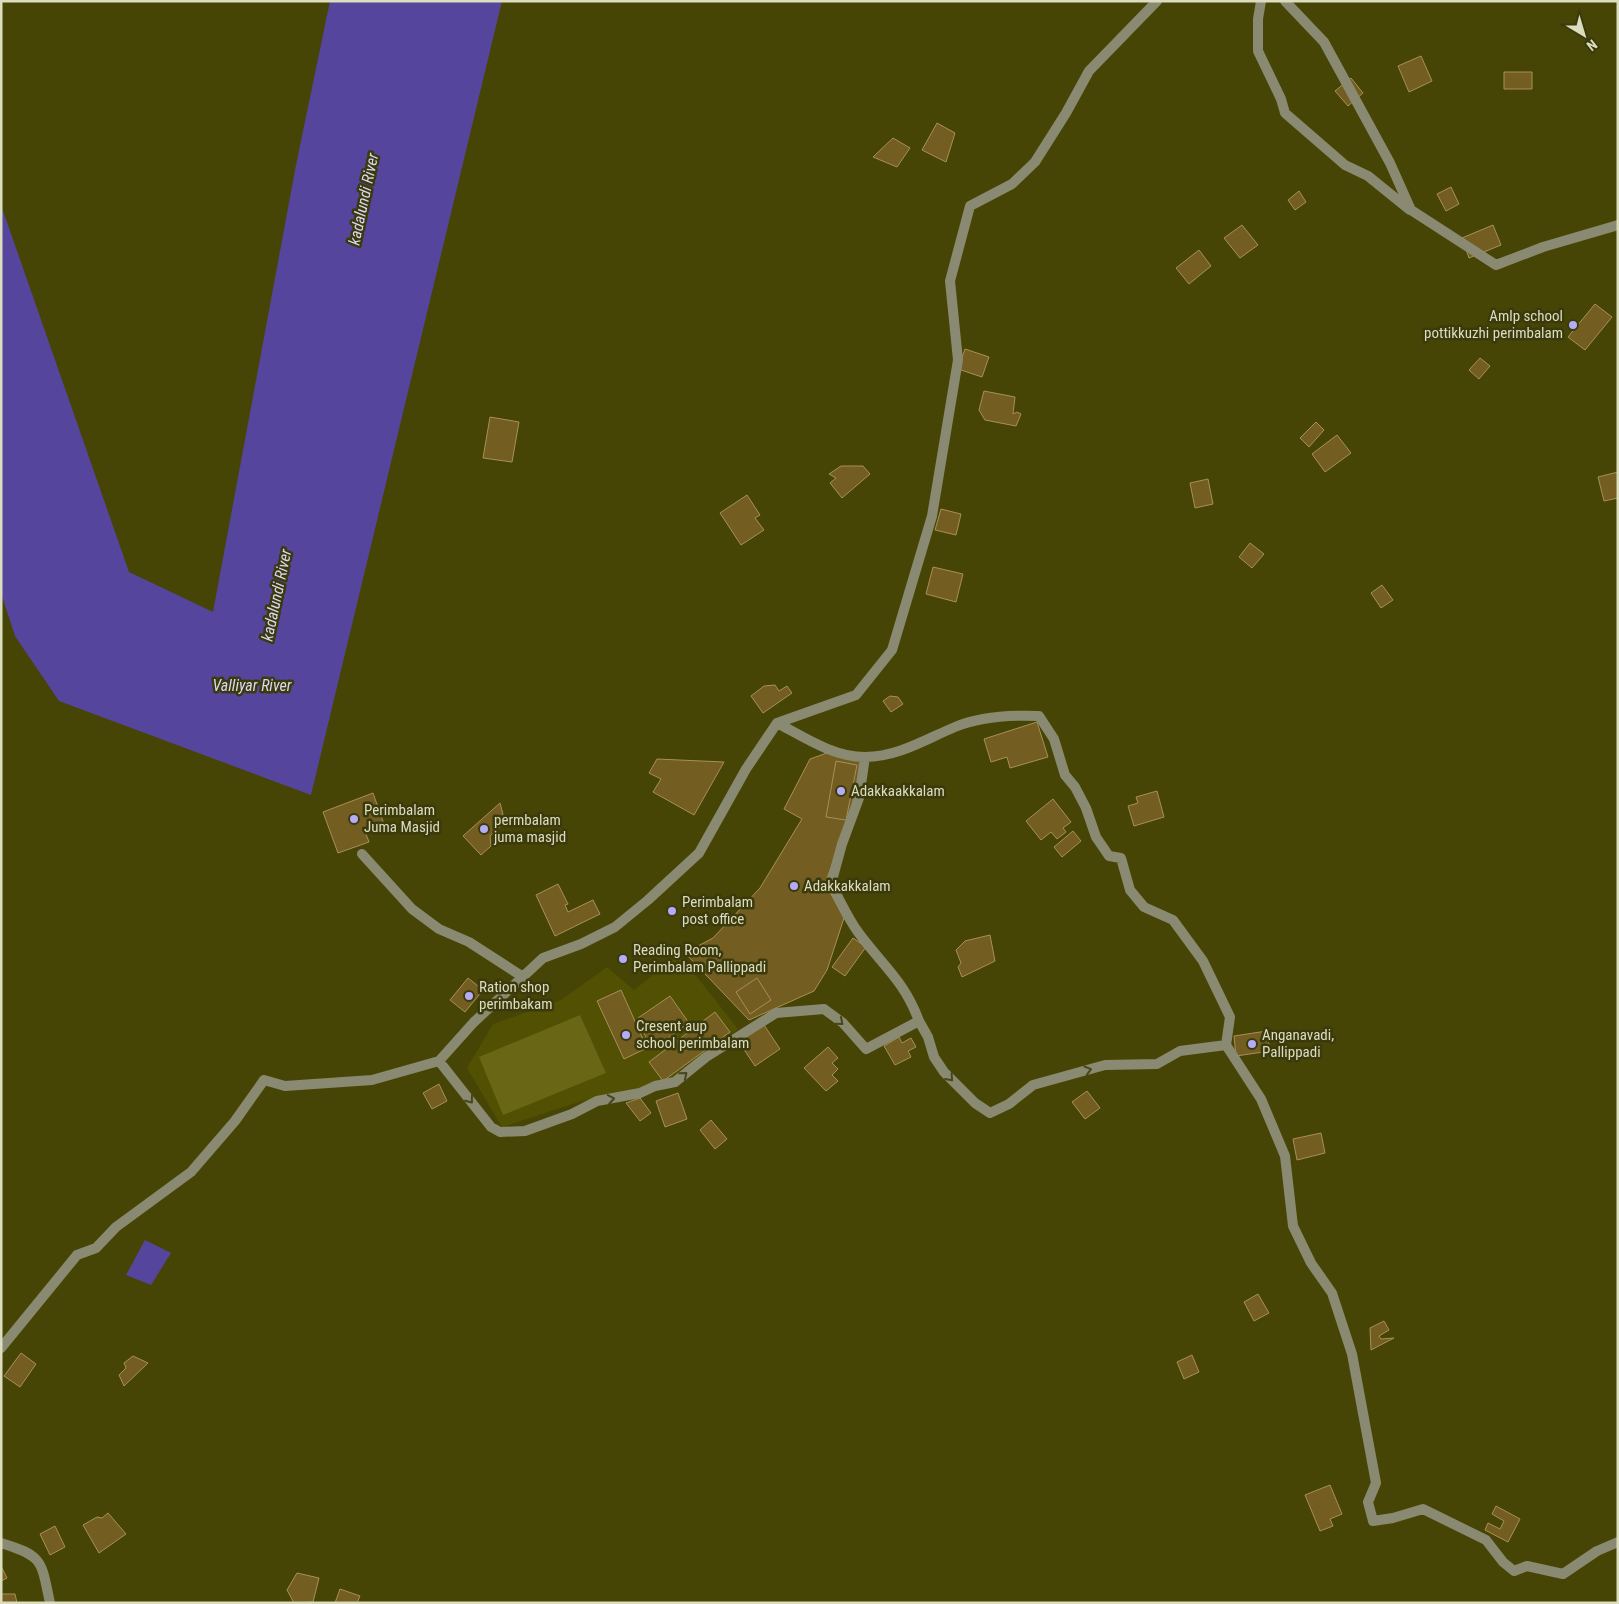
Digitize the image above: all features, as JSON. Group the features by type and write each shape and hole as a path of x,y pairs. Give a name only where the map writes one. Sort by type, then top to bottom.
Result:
{"street":[{"path":"1,1348 77,1255 96,1248 116,1226 190,1172 235,1121 264,1080 285,1086 372,1080 439,1061 474,1022 543,958 581,944 615,927 648,900 698,853 746,769 777,722 856,695 892,650 932,516 958,360 950,281 970,206 1012,184 1035,162 1066,113 1089,71 1157,1"},
{"path":"1261,1 1258,19 1258,50 1281,99 1285,113 1345,165 1368,176 1411,210 1496,265 1543,247 1618,225"},
{"path":"1285,1 1324,42 1390,163 1411,210"},
{"path":"777,722 833,752 865,757 895,752 925,742 956,726 988,720 1039,716 1054,739 1065,775 1075,787 1086,808 1096,838 1108,856 1121,858 1130,890 1144,907 1173,920 1203,961 1230,1017 1226,1045 1261,1099 1285,1156 1293,1226 1311,1263 1332,1293 1352,1354 1376,1483 1368,1502 1373,1521 1393,1518 1423,1509 1486,1540 1503,1562 1514,1571 1527,1566 1563,1574 1596,1552 1618,1542"},
{"path":"865,757 859,798 842,844 831,884 858,932 895,975 911,999 919,1021 928,1037 934,1057 944,1072 975,1103 990,1113 1009,1104 1033,1085 1105,1066 1157,1064 1180,1051 1226,1045"},
{"path":"362,854 412,909 439,929 469,942 522,977"},
{"path":"439,1061 491,1127 500,1132 517,1132 572,1114 597,1102 640,1093 655,1086 675,1082 706,1057 776,1013 824,1009 843,1023 866,1049 919,1021"},
{"path":"1,1543 27,1551 35,1556 42,1568 50,1603"}],"shaded area":[{"path":"679,954 738,1029 666,1082 579,1102 502,1127 467,1068 493,1024 561,1000 607,967 634,990"},
{"path":"580,1015 606,1073 503,1115 479,1057"}],"water":[{"name":"Valliyar River","path":"330,1 502,1 311,795 59,701 15,636 1,593 1,205 129,572 213,612 296,165"},
{"path":"145,1240 171,1253 151,1285 126,1275"}],"building":[{"path":"1421,56 1432,81 1409,92 1398,66"},
{"path":"1504,72 1532,72 1532,89 1504,89"},
{"path":"1351,78 1363,93 1348,106 1335,91"},
{"path":"937,123 955,133 946,162 922,150"},
{"path":"893,138 910,148 897,167 873,157"},
{"path":"1451,187 1459,204 1446,211 1437,194"},
{"path":"1299,191 1306,202 1295,210 1288,200"},
{"path":"1242,225 1258,245 1240,258 1224,238"},
{"path":"1493,225 1501,245 1469,258 1462,238"},
{"path":"1199,250 1211,266 1189,284 1176,268"},
{"path":"1595,304 1612,317 1585,350 1568,337"},
{"path":"965,349 989,357 982,377 958,369"},
{"path":"1480,358 1490,366 1479,379 1469,370"},
{"path":"984,391 1015,397 1013,414 1017,412 1021,414 1016,426 985,420 979,410"},
{"path":"490,417 519,422 512,462 483,458"},
{"path":"1316,422 1324,430 1309,447 1300,438"},
{"path":"1337,435 1351,453 1325,472 1312,454"},
{"path":"841,466 863,466 870,474 842,498 830,483 836,478 829,474"},
{"path":"1618,472 1618,498 1604,501 1598,477"},
{"path":"1208,479 1213,504 1195,508 1190,483"},
{"path":"747,495 760,515 755,518 764,530 741,545 720,513"},
{"path":"941,509 961,514 956,535 935,530"},
{"path":"1250,543 1264,554 1252,568 1239,557"},
{"path":"933,567 963,574 956,602 926,594"},
{"path":"1382,585 1393,600 1381,608 1371,593"},
{"path":"775,685 779,691 787,686 792,693 763,713 751,696 764,686"},
{"path":"890,696 898,697 903,704 891,712 883,701"},
{"path":"1037,722 1048,757 1010,768 1007,757 991,762 984,739"},
{"name":"Adakkakkalam","path":"827,753 862,761 847,827 825,883 844,918 827,970 814,991 749,1020 685,953 713,938 760,888 802,819 784,809 810,759"},
{"path":"657,759 724,762 694,815 653,792 661,779 649,773"},
{"name":"Adakkaakkalam","path":"836,761 857,765 846,820 826,817"},
{"path":"1157,791 1164,817 1134,826 1128,806 1138,803 1136,797"},
{"name":"Perimbalam Juma Masjid","path":"373,793 385,827 366,834 369,842 338,853 323,812"},
{"path":"1053,799 1071,822 1063,828 1066,832 1057,839 1051,832 1041,840 1026,821"},
{"name":"permbalam juma masjid","path":"500,803 505,822 490,836 491,846 481,855 463,836"},
{"path":"1073,831 1081,841 1062,857 1054,847"},
{"path":"558,884 568,904 565,905 568,912 593,900 600,914 555,936 536,895"},
{"path":"990,935 995,961 962,977 958,967 961,963 956,950 965,941"},
{"path":"853,938 866,947 845,976 832,967"},
{"path":"468,978 483,990 465,1012 450,1000"},
{"path":"757,978 771,1000 750,1014 736,992"},
{"path":"621,990 647,1048 624,1059 597,1001"},
{"path":"670,996 689,1023 651,1050 638,1018"},
{"path":"715,1012 730,1032 663,1081 649,1062"},
{"path":"764,1025 780,1049 755,1066 739,1042"},
{"name":"Anganavadi, Pallippadi","path":"1267,1031 1270,1051 1236,1056 1234,1036"},
{"path":"899,1037 902,1043 911,1038 916,1047 908,1051 911,1057 895,1065 884,1046"},
{"path":"828,1047 838,1058 832,1063 838,1069 832,1075 838,1081 826,1091 804,1068"},
{"path":"439,1084 447,1101 432,1109 423,1093"},
{"path":"1087,1091 1100,1108 1085,1119 1072,1102"},
{"path":"678,1093 687,1119 665,1127 656,1101"},
{"path":"640,1098 651,1113 640,1121 626,1103"},
{"path":"711,1120 727,1139 715,1149 700,1130"},
{"path":"1321,1133 1325,1153 1297,1160 1293,1139"},
{"path":"1258,1294 1269,1313 1254,1321 1244,1302"},
{"path":"1384,1321 1389,1330 1379,1336 1381,1339 1394,1338 1371,1350 1370,1328"},
{"path":"21,1353 36,1364 20,1387 4,1376"},
{"path":"1192,1355 1199,1372 1184,1379 1177,1362"},
{"path":"133,1356 148,1363 124,1386 119,1375 126,1368 124,1363"},
{"path":"1330,1485 1342,1514 1330,1519 1333,1526 1320,1531 1305,1495"},
{"path":"1496,1506 1520,1519 1508,1542 1485,1530 1488,1523 1500,1529 1504,1521 1492,1514"},
{"path":"108,1513 126,1534 99,1553 83,1525 97,1517 102,1518"},
{"path":"55,1526 65,1547 50,1555 40,1534"},
{"path":"1,1566 7,1578 1,1581"},
{"path":"297,1573 319,1578 313,1602 294,1603 287,1590"},
{"path":"340,1589 360,1596 357,1603 335,1603"},
{"path":"1,1594 15,1594 17,1603 1,1603"}],"place":[{"name":"Amlp school pottikkuzhi perimbalam","path":"1573,325"},
{"name":"Adakkaakkalam","path":"841,791"},
{"name":"Perimbalam Juma Masjid","path":"354,819"},
{"name":"permbalam juma masjid","path":"484,829"},
{"name":"Adakkakkalam","path":"794,886"},
{"name":"Perimbalam post office","path":"672,911"},
{"name":"Reading Room, Perimbalam Pallippadi","path":"623,959"},
{"name":"Ration shop perimbakam","path":"469,996"},
{"name":"Cresent aup school perimbalam","path":"626,1035"},
{"name":"Anganavadi, Pallippadi","path":"1252,1044"}],"water label":[{"name":"kadalundi River","path":"363,199"},
{"name":"kadalundi River","path":"276,595"}]}
